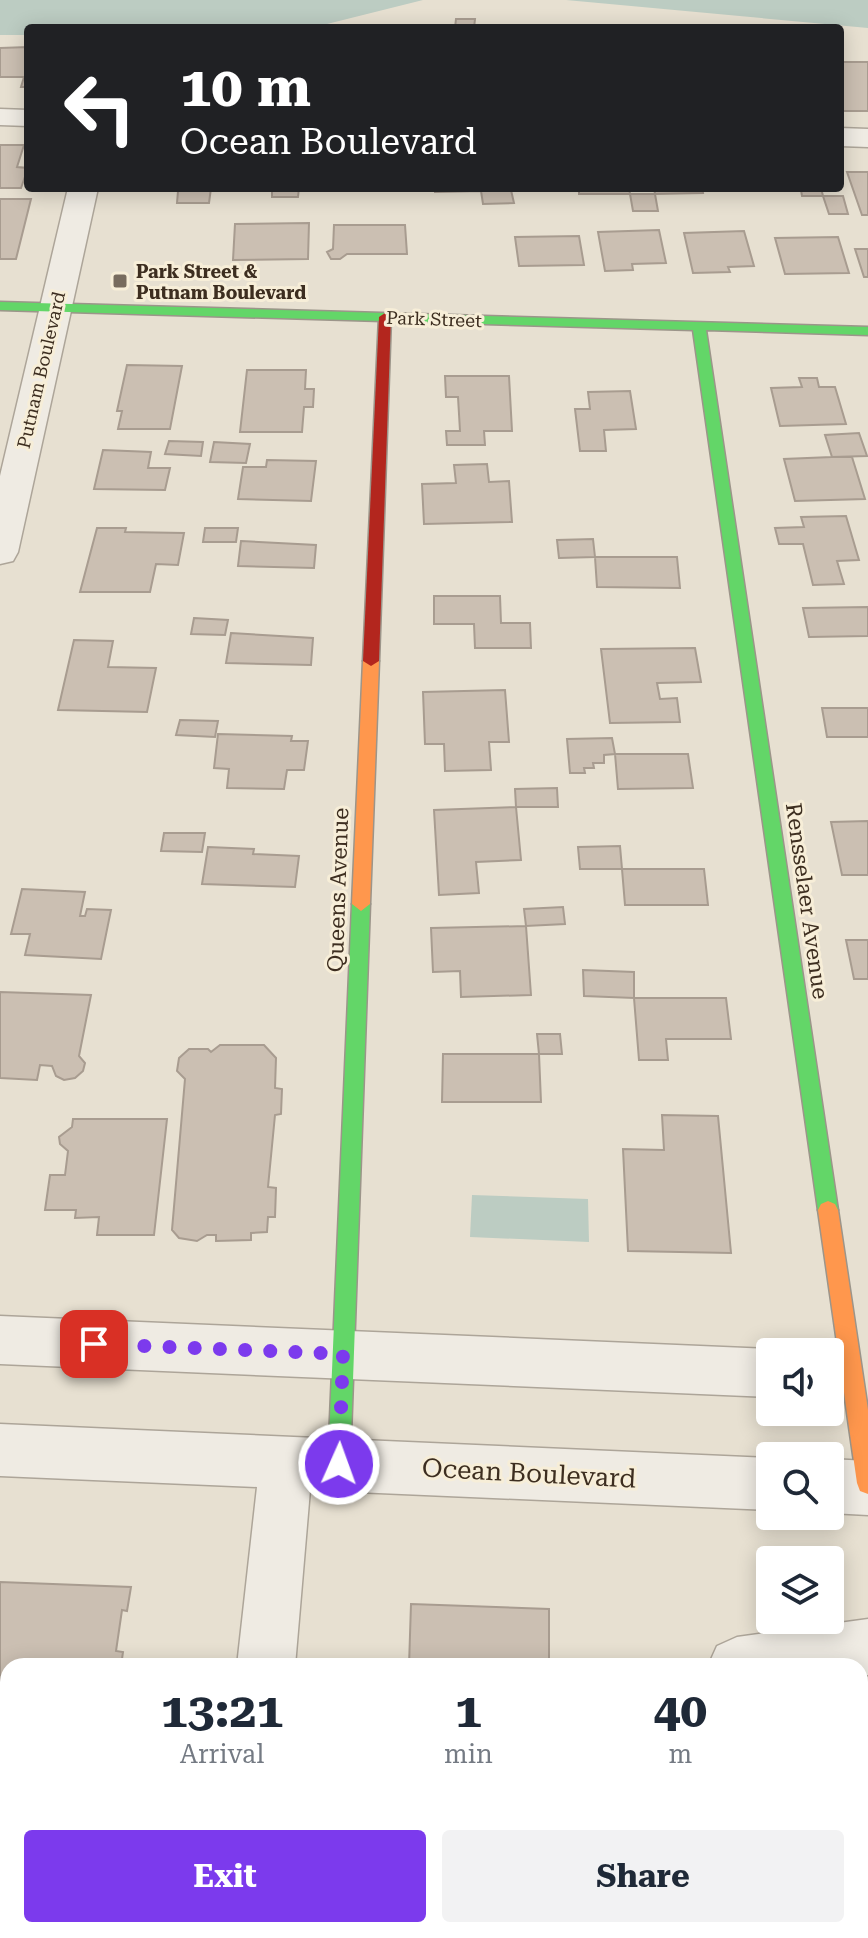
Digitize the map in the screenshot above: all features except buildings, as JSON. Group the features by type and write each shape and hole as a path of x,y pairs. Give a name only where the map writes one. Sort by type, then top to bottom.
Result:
{"main road":[{"name":"Park Street","path":"0,306 868,331"},
{"name":"Queens Avenue","path":"339,1464 385,317"},
{"name":"Rensselaer Avenue","path":"699,326 868,1485"}],"street":[{"path":"0,117 24,118"},
{"path":"844,137 868,138"},
{"name":"Putnam Boulevard","path":"0,552 82,192"},
{"path":"0,1340 756,1372"},
{"name":"Ocean Boulevard","path":"0,1450 756,1483"},
{"path":"267,1658 286,1463"},
{"path":"844,1486 868,1485"},
{"path":"792,1658 868,1647"}],"shaded area":[{"path":"0,0 423,0 327,24 24,24 24,35 0,35"},
{"path":"566,0 868,0 868,28"},
{"path":"472,1195 588,1199 589,1242 470,1237"}],"traffic: fast":[{"path":"0,306 868,331"},
{"path":"699,326 828,1210"},
{"path":"339,1464 361,904"}],"traffic: slow":[{"path":"361,904 371,661"},
{"path":"828,1210 868,1483"}],"traffic: jam":[{"path":"371,661 385,317"}],"place":[{"name":"Park Street & Putnam Boulevard","path":"120,281"}],"route":[{"path":"94,1344 343,1354 339,1464"}]}
